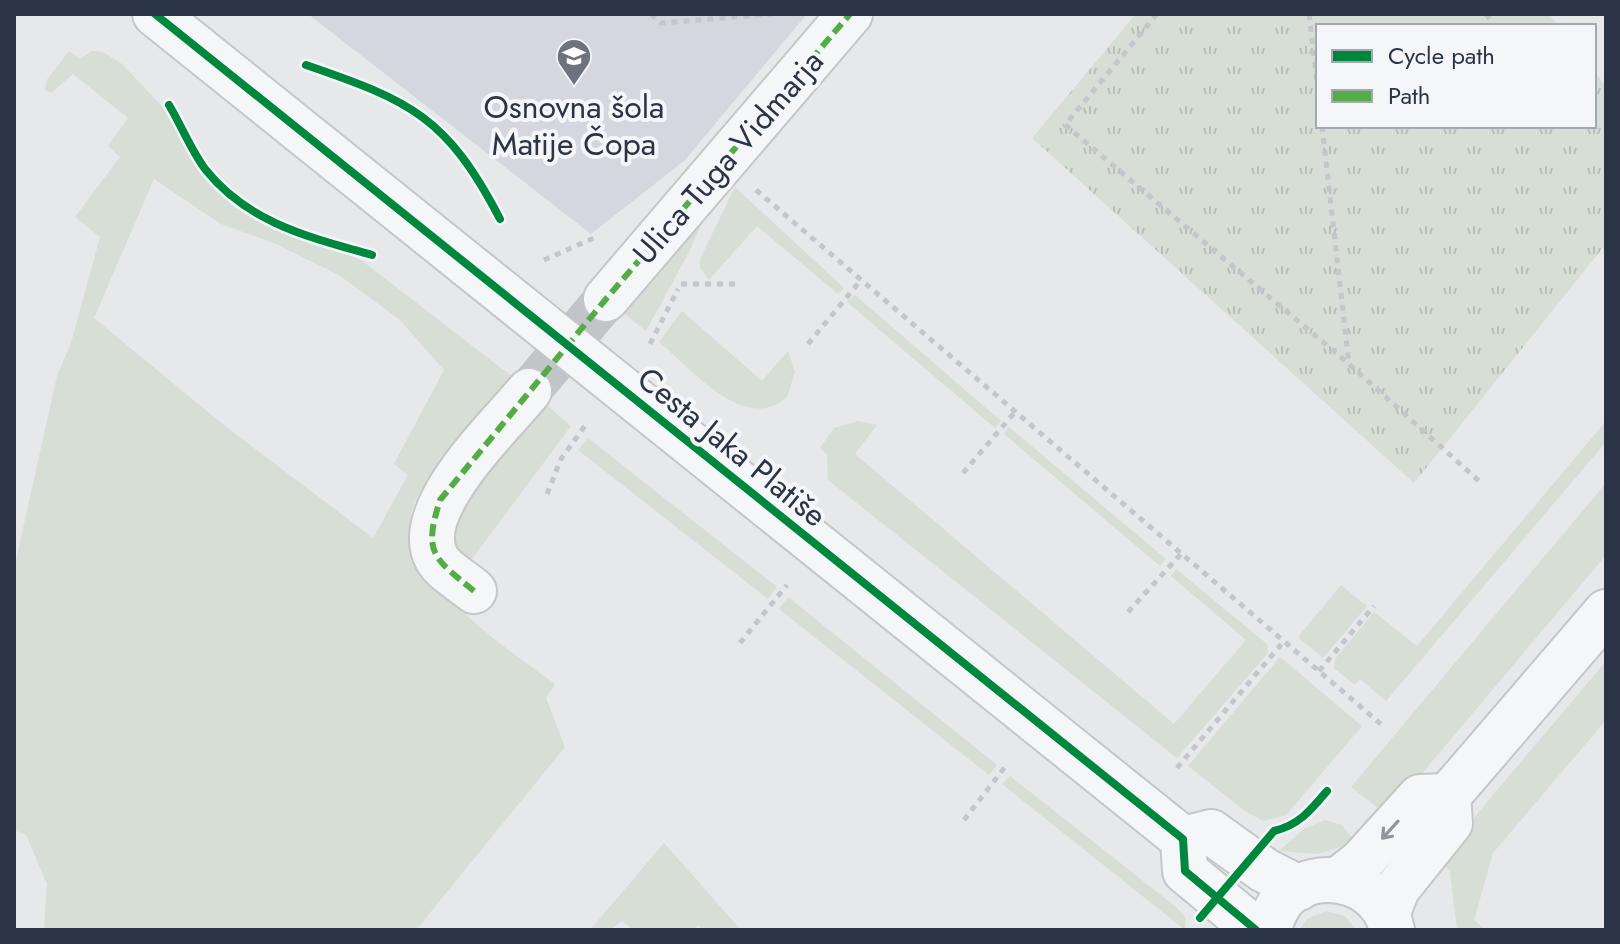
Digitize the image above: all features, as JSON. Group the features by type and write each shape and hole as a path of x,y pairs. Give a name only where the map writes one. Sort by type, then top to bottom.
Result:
{"street":[{"name":"Cesta Jaka Platiše","path":"155,14 1183,839"},
{"name":"Ulica Tuga Vidmarja","path":"606,299 850,14"},
{"path":"474,591 438,561 429,533 440,500 529,391"},
{"path":"1390,922 1397,889 1450,823 1448,796 1606,612"},
{"path":"1268,930 1275,910 1361,862 1420,797 1448,796"},
{"path":"1256,930 1185,871 1183,839 1211,832 1262,845 1319,884 1369,892 1390,922"}],"path":[{"path":"651,14 661,23 771,14"},
{"path":"1157,14 1065,125 1349,364 1479,481"},
{"path":"1309,14 1316,74"},
{"path":"1322,128 1349,364"},
{"path":"724,163 1382,725"},
{"path":"808,344 861,280"},
{"path":"681,284 737,284"},
{"path":"963,473 1015,412"},
{"path":"547,494 561,459 587,423"},
{"path":"1128,612 1181,554"},
{"path":"740,643 787,585"},
{"path":"1319,671 1374,606"},
{"path":"1177,768 1284,641"},
{"path":"964,820 1008,763"},
{"path":"1262,845 1307,814 1327,791"}],"shaded area":[{"name":"Osnovna šola Matije Čopa","path":"308,14 807,14 685,160 591,234"}],"green space":[{"path":"1136,14 1549,14 1556,24 1316,24 1316,128 1596,128 1596,74 1606,86 1606,244 1414,483 1032,138"},
{"path":"69,51 80,59 92,51 103,52 122,64 168,113 201,174 235,208 275,228 361,260 514,378 455,443 427,481 411,514 412,538 422,563 462,611 555,684 546,698 565,747 416,930 44,930 47,884 26,835 14,830 14,569 57,376 71,343 100,237 75,217 120,157 108,146 128,118 73,74 51,93 45,90 46,81","holes":["154,179 221,224 276,244 339,275 400,320 444,370 394,464 408,475 373,538 225,426 94,318"]},
{"path":"735,187 844,288 838,294 757,226 709,280 700,267 700,259"},
{"path":"714,195 689,252 646,331 617,308"},
{"path":"855,295 1001,421 995,428 847,302"},
{"path":"682,311 762,381 788,351 795,372 787,397 771,407 754,408 720,394 703,381 659,342"},
{"path":"542,401 571,426 463,571 446,551 449,513"},
{"path":"858,421 877,425 855,454 1174,724 1246,640 1171,576 1176,569 1267,644 1268,653 1177,758 828,480 827,454 820,448 834,428"},
{"path":"1606,421 1606,442 1386,701 1360,679 1355,685 1334,668 1335,659 1374,612 1417,646"},
{"path":"1009,427 1166,559 1160,566 1004,434"},
{"path":"588,438 777,587 768,599 578,450"},
{"path":"1606,483 1606,555 1387,815 1351,787"},
{"path":"1341,585 1367,606 1323,658 1298,637"},
{"path":"788,597 997,765 989,775 779,609"},
{"path":"1280,657 1362,726 1286,815 1263,821 1245,811 1188,766"},
{"path":"1606,661 1606,720 1493,853 1474,920 1485,930 1457,930 1450,872 1440,858"},
{"path":"1010,776 1176,907 1186,918 1185,930 1002,784"},
{"path":"1325,820 1342,825 1355,842 1318,854 1279,851 1304,829"},
{"path":"664,843 741,930 704,930 698,925 693,930 633,930 622,921 610,930 590,930"},
{"path":"1326,911 1345,916 1356,930 1299,930 1307,919"}],"tunnel":[{"path":"529,391 606,299"}],"marked path":[{"path":"474,591 449,570 435,553 432,532 440,500 606,299 850,14"}],"cycle path":[{"path":"155,14 1183,839 1185,871 1256,930"},
{"path":"306,65 373,90 422,117 462,157 500,219"},
{"path":"169,105 205,169 240,203 281,226 372,255"},
{"path":"1200,918 1274,831 1298,821 1327,791"}],"place":[{"name":"Osnovna šola Matije Čopa","path":"574,87"}]}
